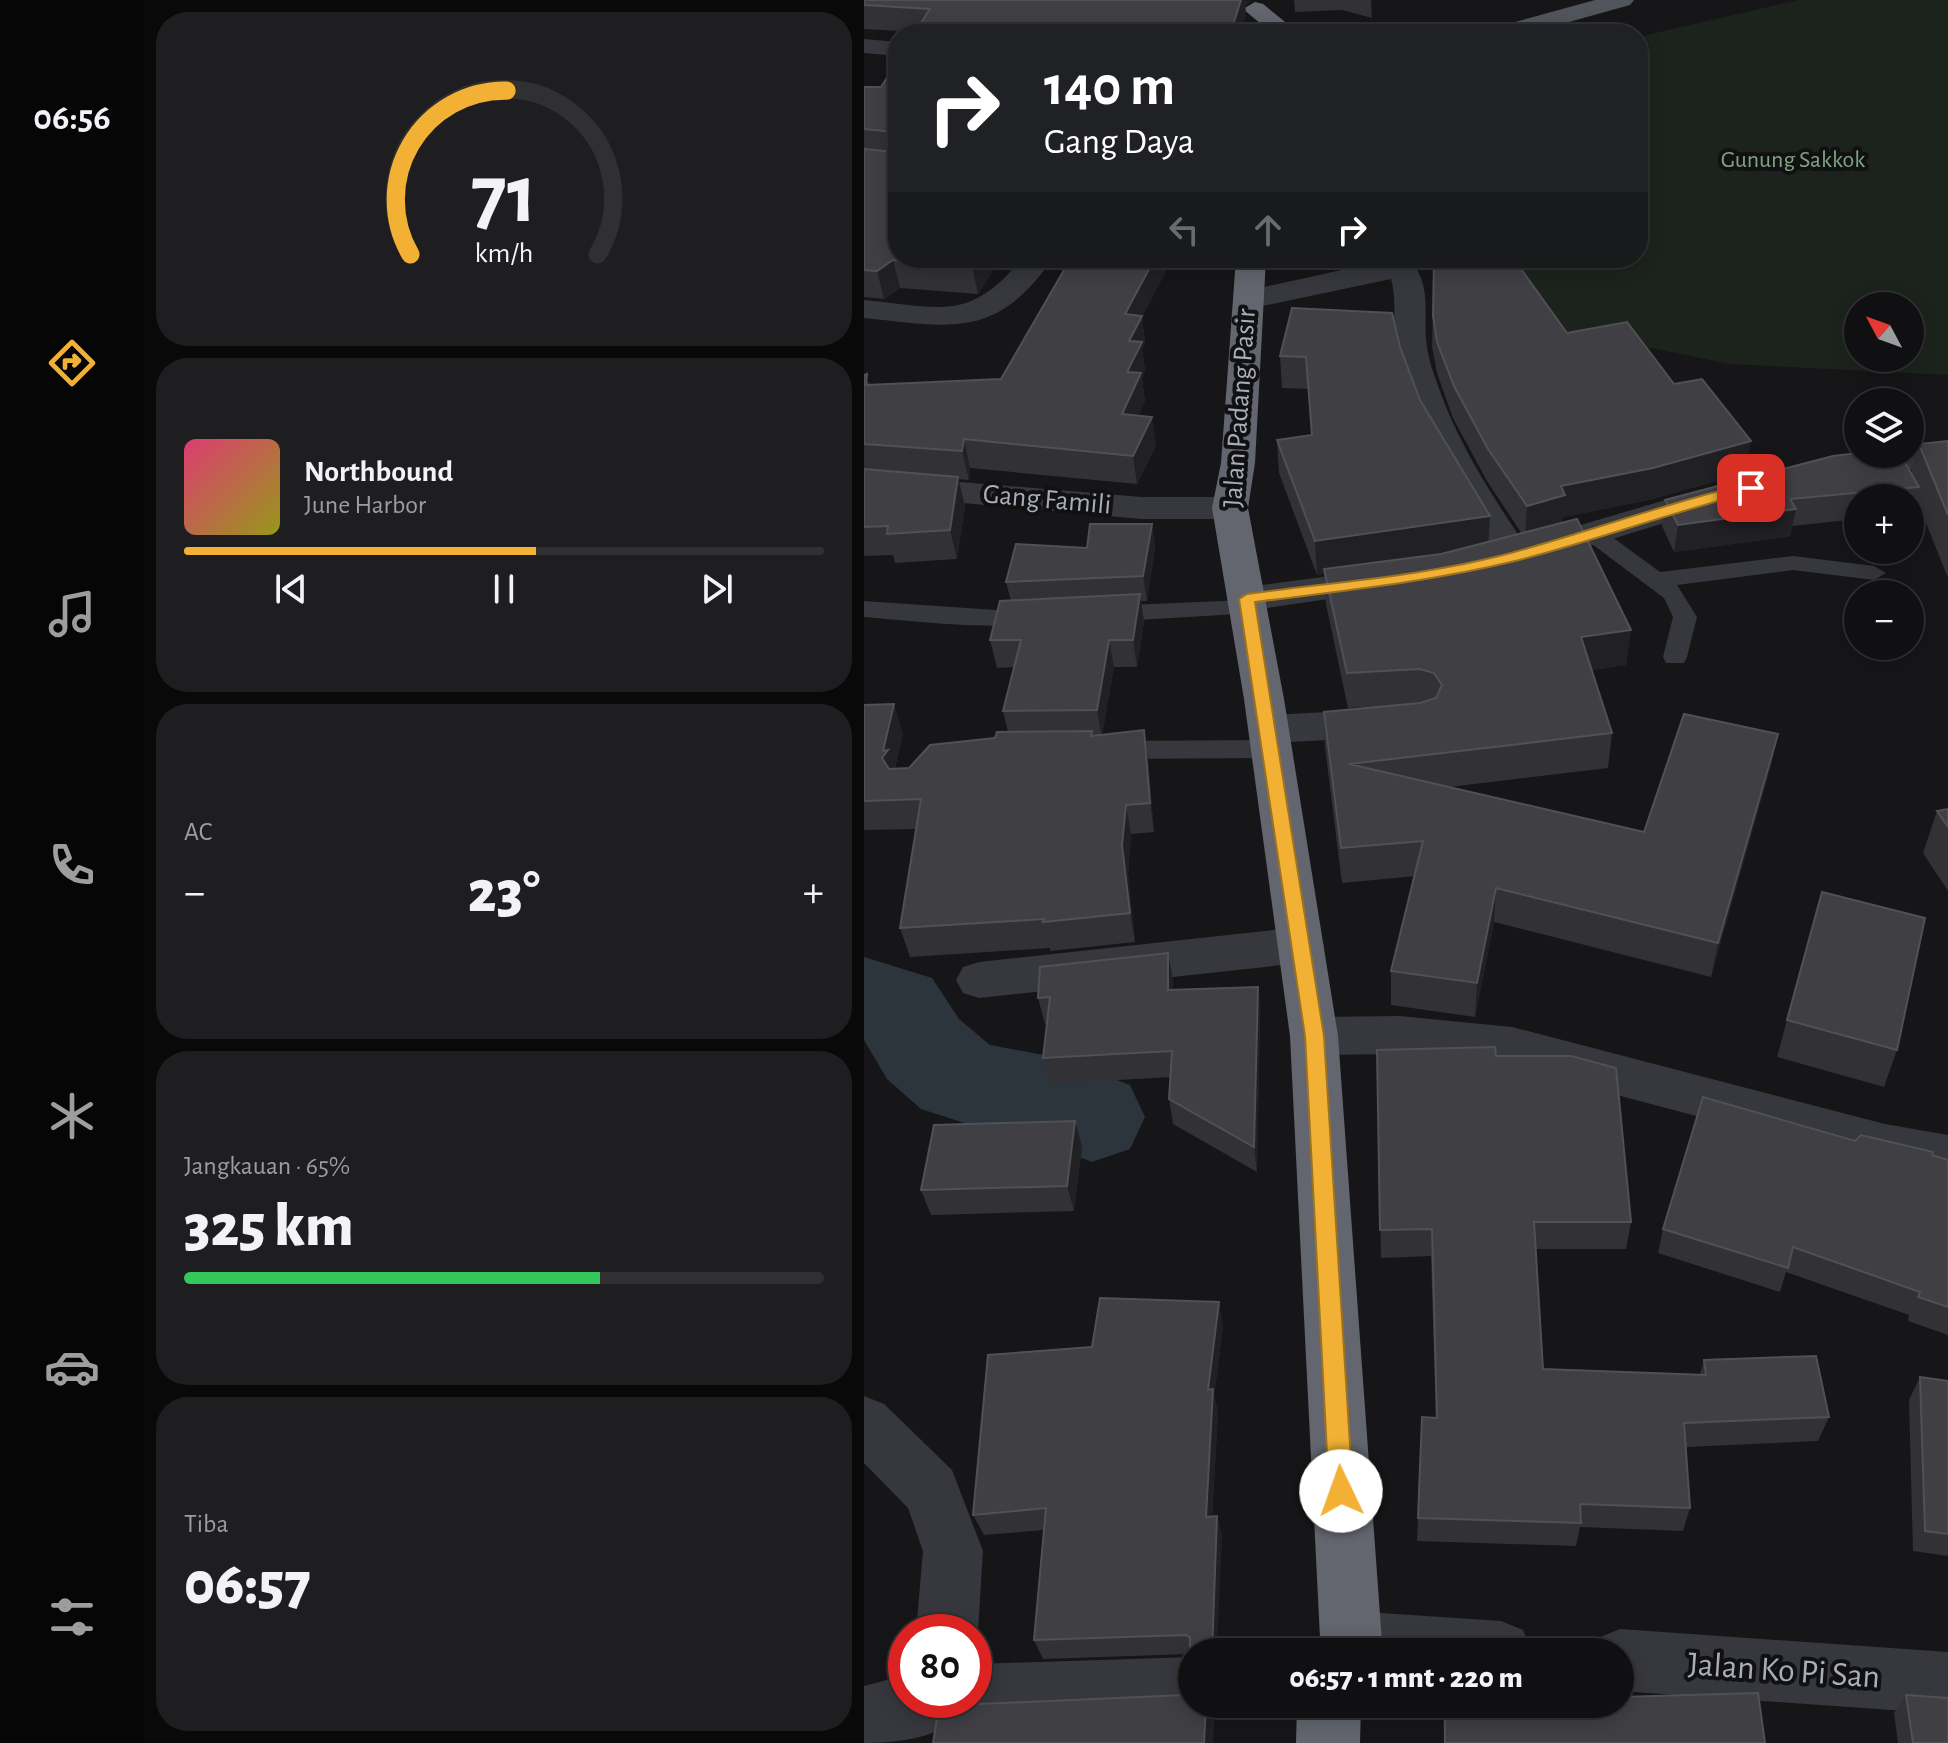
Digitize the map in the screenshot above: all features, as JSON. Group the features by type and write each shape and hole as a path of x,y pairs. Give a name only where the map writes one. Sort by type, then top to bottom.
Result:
{"highway":[{"path":"1254,5 1276,24"},
{"name":"Jalan Padang Pasir","path":"1249,279 1238,463 1230,508 1270,739 1314,1036 1347,1638"},
{"path":"1328,1743 1329,1718"}],"main road":[{"path":"1535,24 1622,0"}],"street":[{"path":"864,46 888,48"},
{"path":"864,309 949,315 972,312 997,303 1029,268"},
{"path":"1249,279 1387,269 1404,273 1412,290 1408,323 1412,353 1434,413 1473,494 1500,560 1756,487"},
{"path":"1813,474 1948,455"},
{"name":"Gang Famili","path":"864,484 1141,508 1230,508"},
{"path":"1246,603 1410,578"},
{"path":"1270,739 1419,721"},
{"path":"979,980 1301,945"},
{"path":"1314,1036 1400,1035 1512,1047 1885,1145 1948,1157"},
{"path":"864,1423 931,1490 953,1551 948,1614"},
{"name":"Jalan Ko Pi San","path":"1634,1661 1948,1683"},
{"path":"992,1695 1178,1689"},
{"path":"864,1718 888,1712"}],"lane":[{"path":"1592,533 1674,594 1685,617 1675,657"},
{"path":"1656,580 1793,563 1874,573"},
{"path":"864,609 996,618 1246,603"},
{"path":"1086,750 1270,739"}],"green space":[{"name":"Gunung Sakkok","path":"1799,0 1948,0 1948,375 1889,372 1924,372 1924,292 1844,292 1844,370 1730,364 1498,317 1440,268 1648,268 1648,35"}],"building":[{"path":"864,0 1241,0 1233,24 920,24 930,9 864,5"},
{"path":"888,76 888,131 864,129 864,87 881,87"},
{"path":"864,149 888,151 888,263 877,271 864,270"},
{"path":"1065,268 1150,268 1125,314 1142,316 1129,341 1142,342 1127,372 1141,373 1122,414 1152,417 1133,456 964,439 962,451 864,444 864,375 867,374 866,385 1001,379"},
{"path":"1434,268 1520,268 1567,333 1627,322 1674,384 1702,379 1751,441 1653,468 1561,486 1565,495 1527,506 1488,449 1454,386 1437,342 1433,316"},
{"path":"1292,308 1392,313 1400,347 1420,400 1490,516 1315,541 1277,440 1312,435 1306,357 1280,356"},
{"path":"1948,441 1948,515 1924,456 1924,443"},
{"path":"1844,455 1844,468 1908,468 1917,484 1844,484 1844,494 1790,499 1796,509 1678,525 1665,500"},
{"path":"864,469 958,477 950,530 887,534 888,526 864,527"},
{"path":"1577,519 1631,630 1581,637 1612,733 1349,764 1644,832 1684,714 1778,734 1718,943 1496,888 1477,983 1391,971 1423,841 1341,848 1324,712 1420,703 1436,698 1442,685 1434,673 1420,669 1347,673 1324,569 1441,554"},
{"path":"1090,524 1152,524 1143,576 1006,582 1016,544 1087,548"},
{"path":"1140,594 1133,640 1109,640 1097,710 1003,711 1021,640 990,640 1000,601"},
{"path":"894,704 883,751 888,750 882,758 889,769 909,768 930,745 995,738 997,732 1092,731 1091,736 1144,730 1150,803 1126,805 1122,845 1130,913 1043,922 1044,919 900,928 921,799 864,801 864,705"},
{"path":"1948,809 1948,827 1937,811"},
{"path":"1822,892 1925,918 1897,1050 1787,1020"},
{"path":"1168,953 1168,990 1258,987 1254,1147 1169,1099 1172,1051 1043,1058 1050,997 1038,998 1040,967"},
{"path":"1495,1047 1496,1056 1571,1056 1616,1068 1631,1222 1534,1222 1543,1369 1706,1375 1704,1360 1816,1356 1829,1417 1684,1423 1690,1508 1580,1504 1581,1523 1418,1518 1422,1417 1437,1418 1432,1229 1380,1230 1377,1050"},
{"path":"1703,1097 1855,1141 1861,1135 1933,1152 1932,1155 1948,1160 1948,1307 1918,1297 1920,1292 1793,1247 1788,1268 1663,1229"},
{"path":"1075,1121 1067,1186 921,1190 934,1125"},
{"path":"1100,1298 1219,1302 1208,1390 1213,1389 1206,1517 1217,1516 1213,1638 1190,1638 1187,1635 1034,1640 1046,1508 973,1515 988,1355 1092,1347"},
{"path":"1920,1377 1948,1381 1948,1534 1925,1531"},
{"path":"1758,1693 1765,1743 1445,1743 1445,1718 1634,1718 1634,1697"},
{"path":"1178,1695 1178,1718 1205,1718 1204,1743 933,1743 937,1718 992,1718 992,1703"},
{"path":"1906,1695 1948,1698 1948,1743 1913,1743"}],"waterway":[{"path":"864,997 896,1006 923,1049 958,1079 1011,1094 1060,1102 1092,1117"}],"route":[{"path":"1341,1491 1314,1036 1247,599 1440,574 1515,557 1700,500 1751,488"}]}
